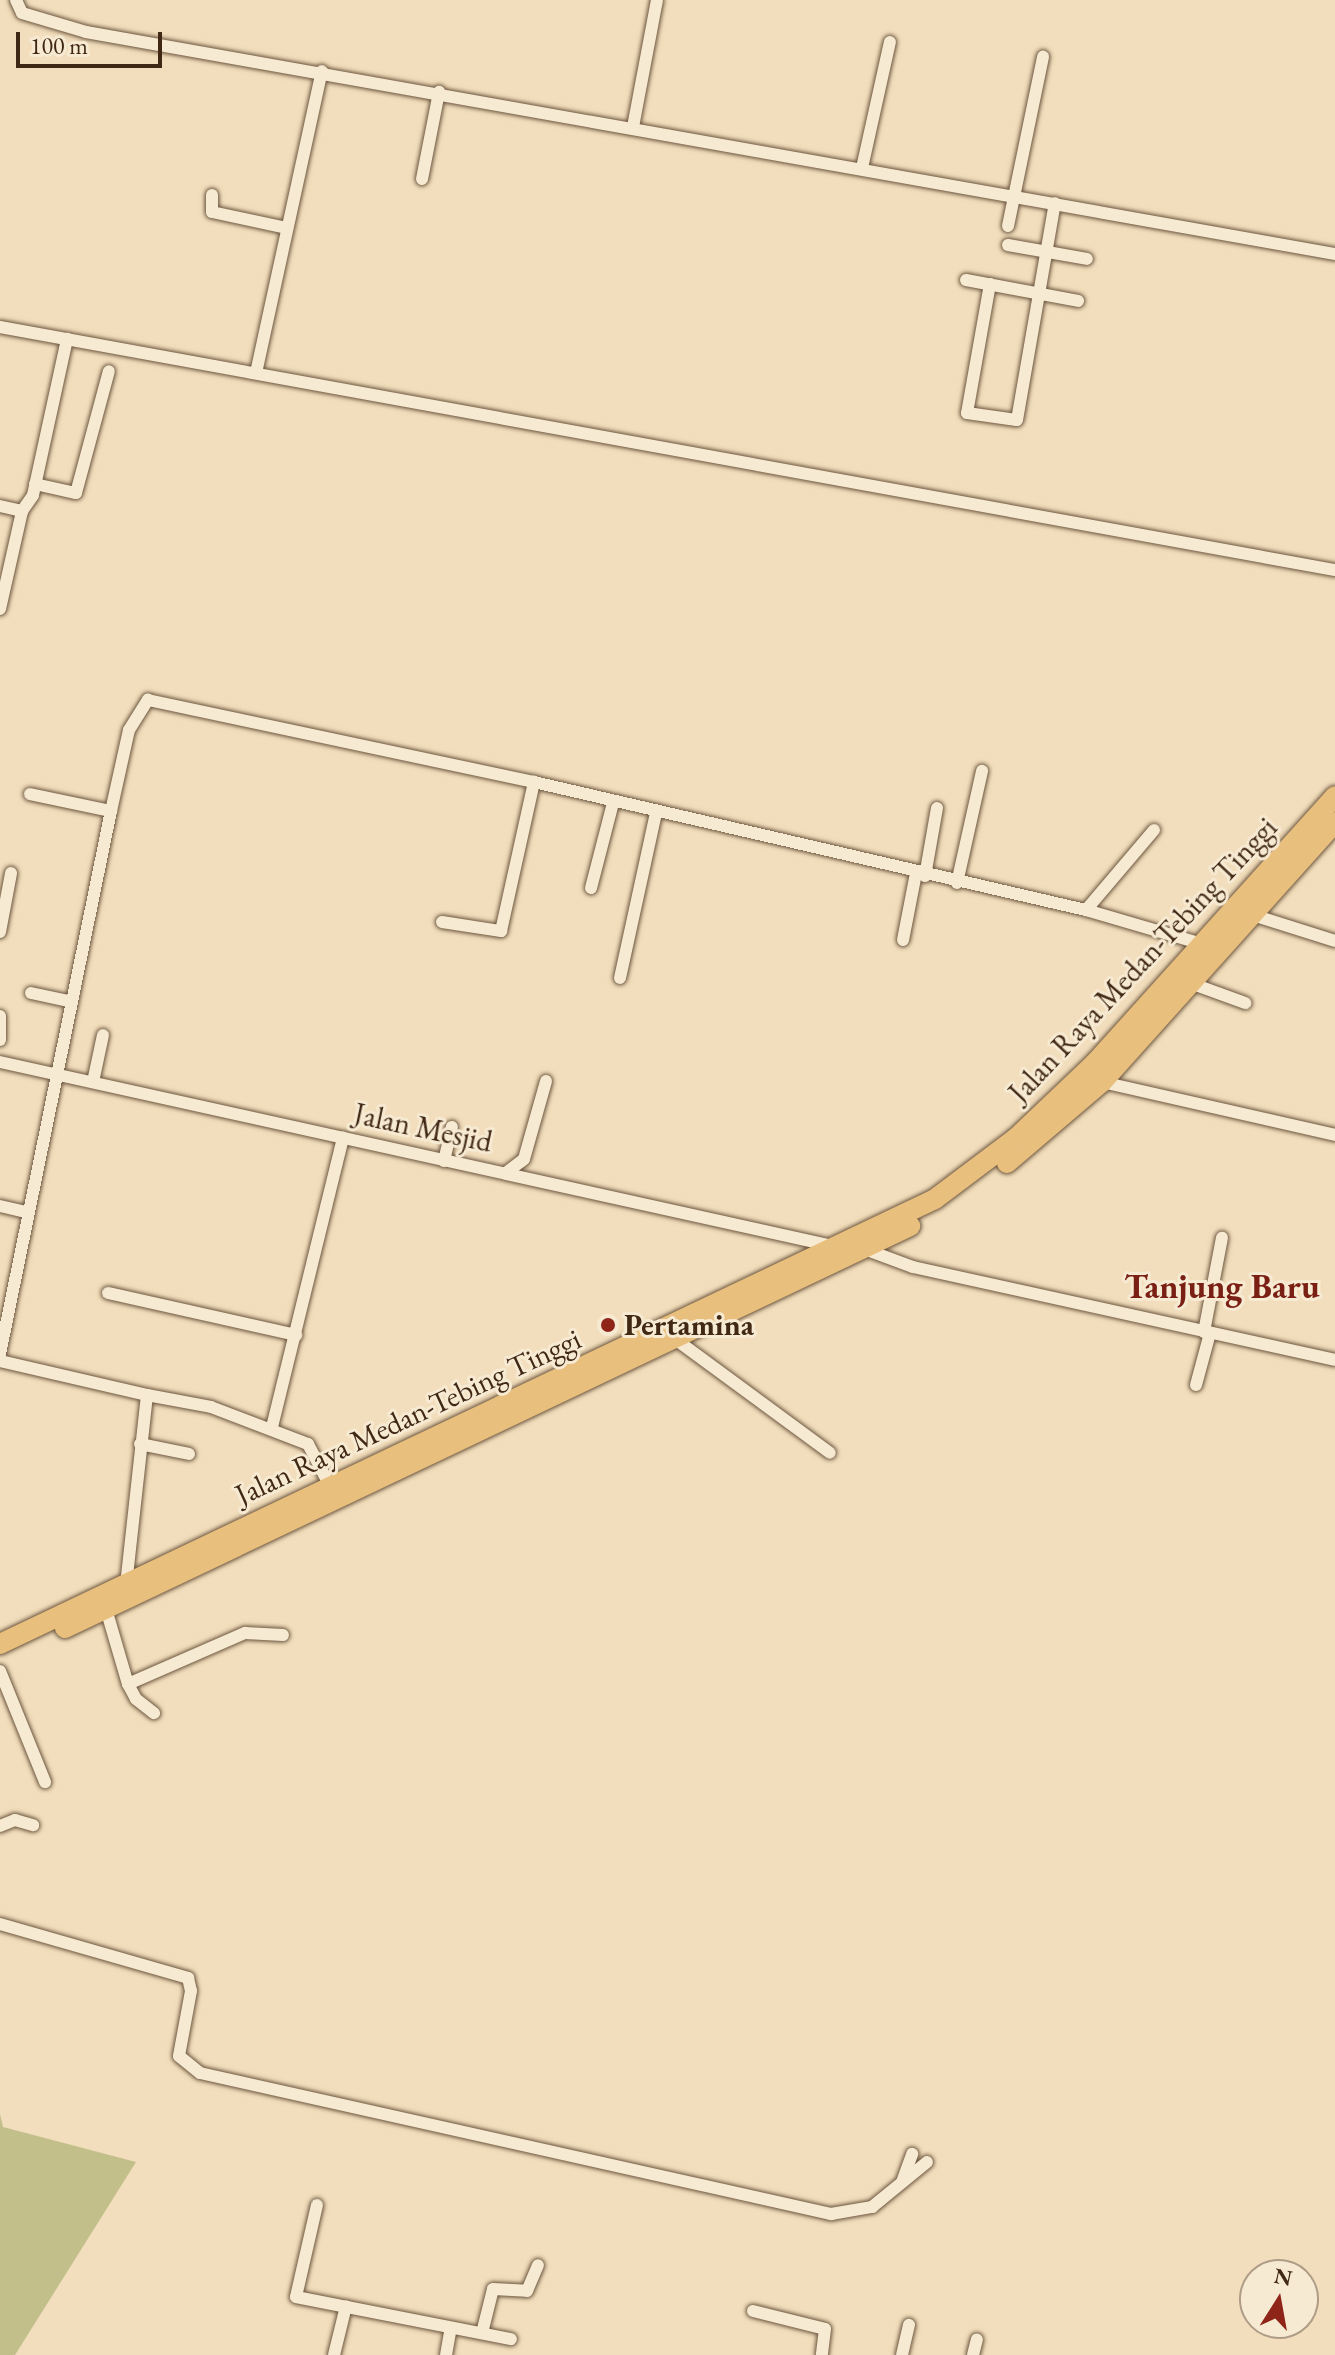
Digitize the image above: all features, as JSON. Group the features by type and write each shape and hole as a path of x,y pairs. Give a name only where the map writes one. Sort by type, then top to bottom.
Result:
{"highway":[{"name":"Jalan Raya Medan-Tebing Tinggi","path":"0,1659 106,1609 282,1518 329,1484 935,1199 1016,1138 1095,1063 1335,796"},
{"name":"Jalan Raya Medan-Tebing Tinggi","path":"0,1644 126,1584 282,1518 867,1250 986,1181 1102,1082 1335,822"}],"street":[{"path":"16,0 22,13 86,32 322,71 1335,254"},
{"path":"633,127 657,0"},
{"path":"862,168 890,42"},
{"path":"1008,226 1043,57"},
{"path":"256,373 322,71"},
{"path":"422,179 439,92"},
{"path":"212,195 212,212 287,228"},
{"path":"990,284 967,413 1017,420 1055,203"},
{"path":"1008,245 1087,259"},
{"path":"966,280 1078,301"},
{"path":"0,327 1335,570"},
{"path":"1,601 6,554 35,484 67,339"},
{"path":"35,484 76,493 109,371"},
{"path":"0,506 22,511"},
{"path":"0,1354 25,1212 129,730 148,700 534,782 957,883 1086,910 1202,944"},
{"path":"957,883 982,771"},
{"path":"442,922 501,931 534,782"},
{"path":"30,794 111,811"},
{"path":"591,888 613,803"},
{"path":"903,940 937,808"},
{"path":"620,978 656,813"},
{"path":"1086,910 1154,830"},
{"path":"0,932 11,873"},
{"path":"1253,915 1335,941"},
{"path":"1190,983 1245,1003"},
{"path":"31,993 70,1001"},
{"path":"0,1016 0,1040"},
{"path":"93,1082 103,1035"},
{"name":"Jalan Mesjid","path":"0,1062 836,1246"},
{"path":"507,1172 524,1159 546,1081"},
{"path":"1102,1082 1335,1135"},
{"path":"444,1161 452,1127"},
{"path":"272,1427 343,1138"},
{"path":"0,1206 25,1212"},
{"path":"1196,1385 1222,1238"},
{"path":"867,1250 913,1267 1335,1360"},
{"path":"108,1293 296,1335"},
{"path":"675,1339 830,1453"},
{"path":"0,1361 211,1407 272,1427 308,1444 329,1484"},
{"path":"126,1584 147,1395"},
{"path":"140,1444 189,1454"},
{"path":"106,1609 128,1684 136,1699 154,1713"},
{"path":"128,1684 245,1633 283,1635"},
{"path":"0,1671 45,1782"},
{"path":"0,1826 15,1820 33,1825"},
{"path":"0,1924 188,1978 191,1991 179,2056 200,2073 805,2210 853,2213 872,2207 927,2162"},
{"path":"901,2185 912,2154"},
{"path":"317,2205 295,2296 511,2339"},
{"path":"482,2333 495,2285 527,2291 538,2265"},
{"path":"334,2355 346,2306"},
{"path":"753,2311 825,2329 822,2355"},
{"path":"902,2355 909,2325"},
{"path":"446,2355 451,2328"},
{"path":"973,2355 977,2339"}],"shaded area":[{"path":"0,2114 3,2127 136,2162 15,2355 0,2355"}],"place":[{"name":"Pertamina","path":"608,1325"}],"district":[{"name":"Tanjung Baru","path":"1222,1287"}]}
